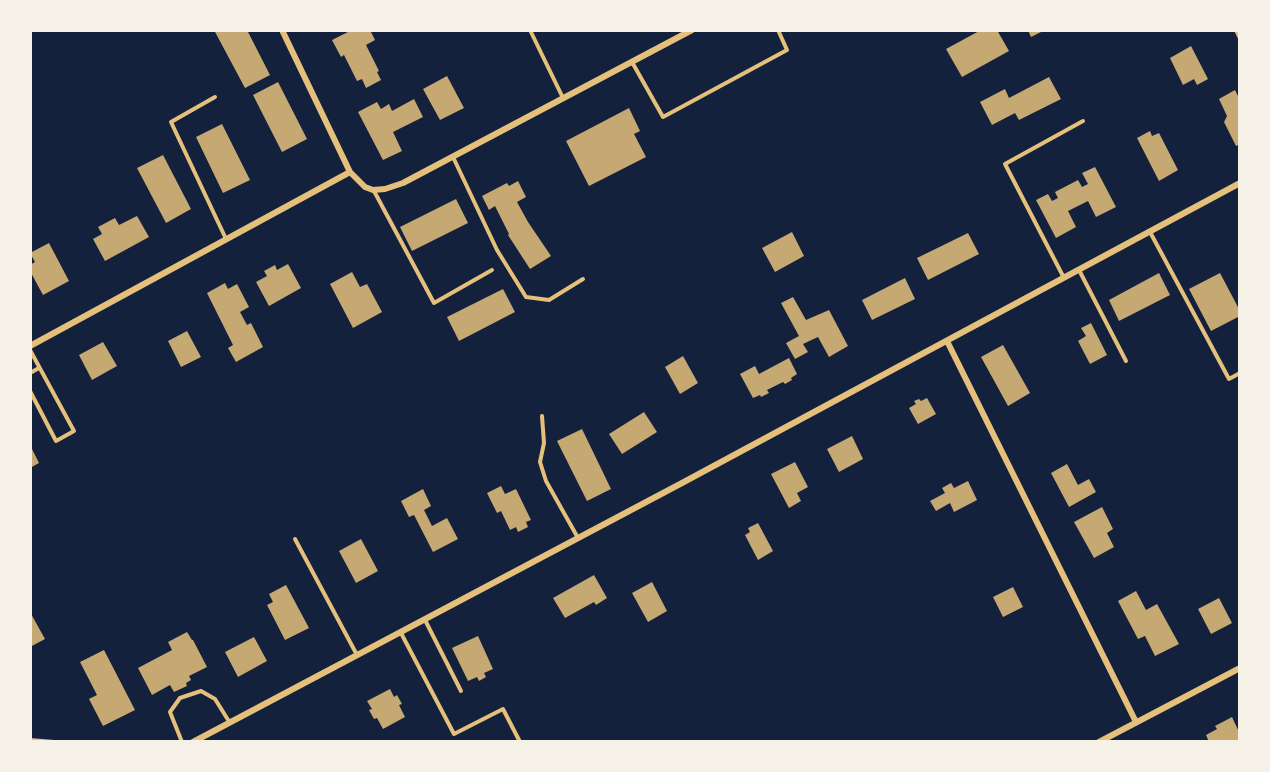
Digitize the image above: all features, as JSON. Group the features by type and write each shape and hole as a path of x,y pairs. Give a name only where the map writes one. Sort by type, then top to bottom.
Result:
{"street":[{"path":"282,30 350,172 365,187 374,190 403,183 692,30"},
{"path":"30,348 350,172"},
{"path":"193,742 1240,183"},
{"path":"947,341 1136,722"},
{"path":"1099,742 1240,668"}],"lane":[{"path":"530,30 563,98"},
{"path":"632,62 663,117 787,50 778,30"},
{"path":"1236,30 1240,38"},
{"path":"214,97 171,122 226,239"},
{"path":"1064,278 1005,164 1083,121"},
{"path":"452,157 496,250 526,297 549,300 582,279"},
{"path":"374,190 434,303 492,270"},
{"path":"1150,231 1228,379 1240,373"},
{"path":"1079,270 1126,361"},
{"path":"30,348 74,431 56,441 30,391"},
{"path":"30,373 39,368"},
{"path":"542,416 544,443 540,462 546,481 578,538"},
{"path":"295,539 357,655"},
{"path":"425,619 461,691"},
{"path":"401,632 454,734 503,709 520,742"},
{"path":"182,742 170,712 180,698 201,691 215,699 230,723"},
{"path":"30,740 54,742"}],"building":[{"path":"214,30 247,30 270,75 245,88"},
{"path":"352,30 370,30 375,40 366,45 381,80 366,88 362,79 357,81 344,55 341,57 332,40"},
{"path":"981,30 997,30 1009,51 962,77 946,49"},
{"path":"1028,30 1045,30 1031,37"},
{"path":"1191,46 1208,79 1197,85 1194,79 1183,85 1170,58"},
{"path":"447,76 464,108 440,120 423,89"},
{"path":"1049,77 1061,99 1019,120 1015,113 992,125 980,102 1005,89 1009,98"},
{"path":"278,82 307,139 282,152 253,95"},
{"path":"1235,90 1240,100 1240,144 1236,146 1224,122 1227,116 1219,99"},
{"path":"414,99 423,117 393,132 402,151 383,160 358,112 377,102 381,109 389,104 392,111"},
{"path":"629,108 640,131 634,134 646,157 589,186 566,141"},
{"path":"222,124 250,180 223,193 196,137"},
{"path":"1150,131 1152,136 1159,133 1178,170 1159,181 1137,138"},
{"path":"163,155 191,209 166,223 137,168"},
{"path":"1095,167 1116,207 1096,217 1088,201 1068,211 1076,227 1056,238 1036,200 1048,194 1052,201 1058,198 1055,192 1078,180 1082,187 1088,184 1082,173"},
{"path":"518,181 526,197 517,202 551,256 530,269 508,235 495,206 489,210 482,196 507,183 509,186"},
{"path":"456,199 468,223 412,251 400,227"},
{"path":"137,216 149,237 105,261 93,239 102,234 98,227 115,218 119,225"},
{"path":"792,232 804,256 775,272 762,248"},
{"path":"968,233 979,254 928,280 917,258"},
{"path":"49,243 69,281 43,295 30,271 30,265 35,262 30,253"},
{"path":"288,264 301,288 269,306 256,282 267,276 264,271 275,265 277,270"},
{"path":"352,272 360,287 367,284 382,312 353,328 330,284"},
{"path":"1159,273 1170,295 1119,321 1109,300"},
{"path":"1220,273 1240,311 1240,316 1211,331 1189,289"},
{"path":"905,278 915,299 872,320 862,300"},
{"path":"225,283 228,289 237,284 249,307 240,312 247,325 251,323 263,347 236,362 228,348 233,345 207,293"},
{"path":"503,289 515,312 459,341 447,317"},
{"path":"793,297 806,320 829,310 848,346 829,357 818,337 803,344 808,352 795,359 786,343 799,336 781,303"},
{"path":"1091,323 1107,355 1090,364 1078,341 1086,336 1081,328"},
{"path":"187,331 201,357 181,367 168,341"},
{"path":"103,342 117,366 92,380 79,355"},
{"path":"1003,345 1030,393 1008,406 981,357"},
{"path":"683,356 698,383 680,394 665,367"},
{"path":"789,358 797,374 791,378 792,380 767,390 769,393 761,397 760,395 753,398 740,374 755,366 759,374"},
{"path":"927,398 936,414 918,424 909,408 916,404 914,401"},
{"path":"644,412 657,432 622,454 609,434"},
{"path":"582,429 611,489 587,501 557,441"},
{"path":"852,436 863,459 839,472 827,449"},
{"path":"30,445 39,463 30,468"},
{"path":"795,462 808,487 797,493 801,501 789,508 771,474"},
{"path":"1067,464 1078,485 1089,479 1096,492 1069,507 1051,473"},
{"path":"968,481 977,500 954,512 950,503 936,511 930,501 945,493 942,488 951,483 954,488"},
{"path":"501,486 505,494 516,489 531,520 526,522 528,527 518,532 516,527 510,530 501,511 497,513 487,493"},
{"path":"423,489 431,506 424,510 432,526 447,518 458,539 433,552 414,515 409,517 401,501"},
{"path":"1102,507 1113,529 1107,533 1114,547 1094,558 1074,522"},
{"path":"758,523 773,551 758,560 745,535 750,532 748,528"},
{"path":"361,539 378,571 356,583 339,551"},
{"path":"594,575 607,598 596,605 594,602 565,618 553,598"},
{"path":"652,582 667,611 648,622 632,593"},
{"path":"286,585 309,628 285,640 267,605 273,602 269,594"},
{"path":"1013,587 1023,607 1003,617 993,597"},
{"path":"1136,591 1146,610 1157,604 1179,644 1155,656 1145,636 1138,639 1118,601"},
{"path":"1219,598 1232,623 1211,634 1198,609"},
{"path":"30,612 45,639 30,647"},
{"path":"187,632 207,667 189,676 191,680 186,683 187,686 174,692 170,685 152,695 138,668 172,650 168,642"},
{"path":"478,636 493,669 484,673 486,677 479,681 477,677 468,681 452,648"},
{"path":"254,637 267,661 238,677 225,652"},
{"path":"104,650 135,710 103,726 89,699 97,695 80,662"},
{"path":"390,689 394,697 397,695 402,704 399,705 405,717 383,729 377,718 374,719 367,701"},
{"path":"1232,717 1240,734 1240,742 1209,742 1206,735 1217,729 1215,726"}]}
